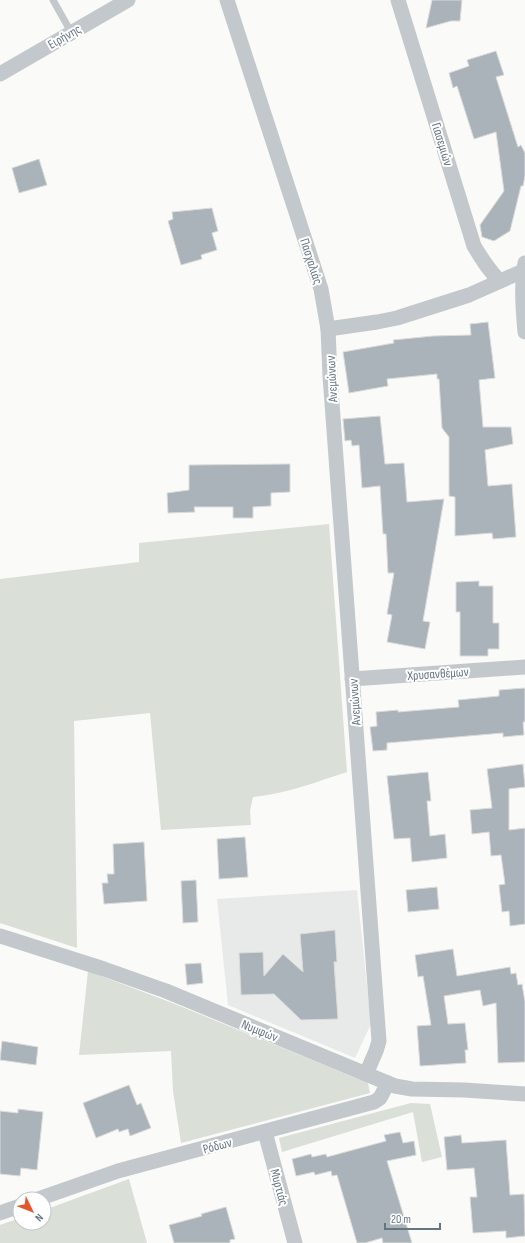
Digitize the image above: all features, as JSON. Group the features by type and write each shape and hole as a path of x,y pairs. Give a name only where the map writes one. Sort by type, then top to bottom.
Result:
{"street":[{"name":"Ειρήνης","path":"0,74 128,0"},
{"name":"Πασχαλιάς","path":"227,0 321,289 328,329"},
{"name":"Γιασεμιών","path":"398,0 474,246 482,261 491,273 500,281"},
{"path":"328,329 397,318 469,295 500,281 524,267"},
{"path":"524,267 523,305 525,332"},
{"name":"Ανεμώνων","path":"328,329 330,376 379,1041 366,1074"},
{"name":"Χρυσανθέμων","path":"352,679 525,667"},
{"name":"Νυμφών","path":"0,936 104,968 166,991 402,1088 525,1094"},
{"name":"Ρόδων","path":"52,1194 118,1171 374,1102 380,1098 388,1083"},
{"name":"Μυρτιάς","path":"265,1132 295,1243"},
{"path":"0,1213 12,1209"}],"lane":[{"path":"53,0 71,32"}],"shaded area":[{"path":"329,524 347,772 312,784 277,793 253,797 250,811 251,825 161,830 150,713 74,721 77,948 0,923 0,579 139,562 139,543"},
{"path":"357,890 371,1024 355,1058 228,1005 217,899"},
{"path":"88,971 175,1004 368,1083 370,1093 181,1143 173,1091 171,1051 79,1055"},
{"path":"411,1103 430,1104 442,1157 422,1162 413,1112 282,1152 279,1138"},
{"path":"129,1179 147,1243 0,1243 0,1225 12,1221 12,1231 52,1231 52,1207"}],"building":[{"path":"432,0 462,0 460,21 451,21 426,28"},
{"path":"496,51 504,75 496,77 518,147 521,145 525,153 525,176 523,186 521,186 510,231 494,241 482,237 480,225 504,191 496,132 474,139 457,86 453,88 449,73 469,66 467,60"},
{"path":"39,159 47,185 19,193 12,168"},
{"path":"212,208 218,231 212,233 217,250 201,255 202,259 181,265 168,221 173,219 172,212"},
{"path":"488,322 495,378 479,380 483,427 511,427 513,444 485,450 488,486 512,484 516,537 493,539 492,533 455,536 455,497 449,496 449,437 442,428 439,379 437,379 437,374 387,379 388,386 349,393 343,352 394,343 393,340 433,336 471,335 470,324"},
{"path":"380,416 385,464 404,463 407,502 444,499 423,621 430,622 425,649 387,642 392,615 387,614 394,573 388,573 386,534 383,534 380,486 362,488 359,445 352,446 351,440 345,441 343,419"},
{"path":"290,464 290,492 271,493 271,506 253,507 253,518 233,518 233,507 194,507 195,512 168,513 167,493 189,490 189,465"},
{"path":"479,581 479,586 493,586 493,623 499,623 499,649 488,649 488,656 460,656 460,612 456,612 456,582"},
{"path":"525,688 525,722 523,722 524,735 503,737 503,733 387,743 387,750 373,751 370,727 377,726 376,712 398,710 398,712 459,707 458,700 499,696 499,690"},
{"path":"523,764 525,787 509,789 509,830 525,828 525,924 510,926 509,911 502,912 499,885 505,884 501,855 491,856 489,832 472,834 470,810 492,808 487,769"},
{"path":"428,772 431,801 427,801 430,836 445,834 447,858 412,862 410,838 394,839 387,776"},
{"path":"245,837 248,877 219,879 217,839"},
{"path":"144,842 147,901 104,904 102,883 108,883 107,874 114,874 113,844"},
{"path":"196,880 198,922 183,923 181,881"},
{"path":"437,887 439,909 408,912 406,890"},
{"path":"335,930 337,962 334,962 338,1019 301,1020 274,994 241,995 239,953 263,952 264,976 283,954 303,972 300,934"},
{"path":"453,949 457,976 510,967 511,974 516,973 518,985 522,984 525,1002 525,1062 498,1063 496,1003 483,1006 480,990 444,996 448,1024 465,1023 468,1050 465,1050 466,1063 420,1066 417,1026 431,1025 423,976 418,977 415,955"},
{"path":"201,963 203,983 187,985 185,964"},
{"path":"2,1041 38,1047 36,1065 0,1060"},
{"path":"129,1085 137,1105 141,1103 151,1128 130,1136 128,1129 119,1132 118,1129 96,1138 83,1103"},
{"path":"18,1109 43,1112 37,1170 21,1168 20,1176 0,1174 0,1111 18,1113"},
{"path":"400,1132 403,1143 414,1141 416,1155 387,1161 412,1243 383,1243 382,1238 365,1243 357,1243 337,1175 332,1176 331,1171 315,1175 314,1172 296,1176 292,1159 311,1154 312,1157 326,1154 327,1157 386,1141 384,1135"},
{"path":"461,1135 462,1143 506,1140 510,1195 524,1194 525,1236 506,1238 506,1231 473,1233 470,1197 477,1197 474,1168 447,1170 444,1137"},
{"path":"226,1207 235,1239 230,1240 230,1243 174,1243 169,1225 202,1216 201,1214"}]}
